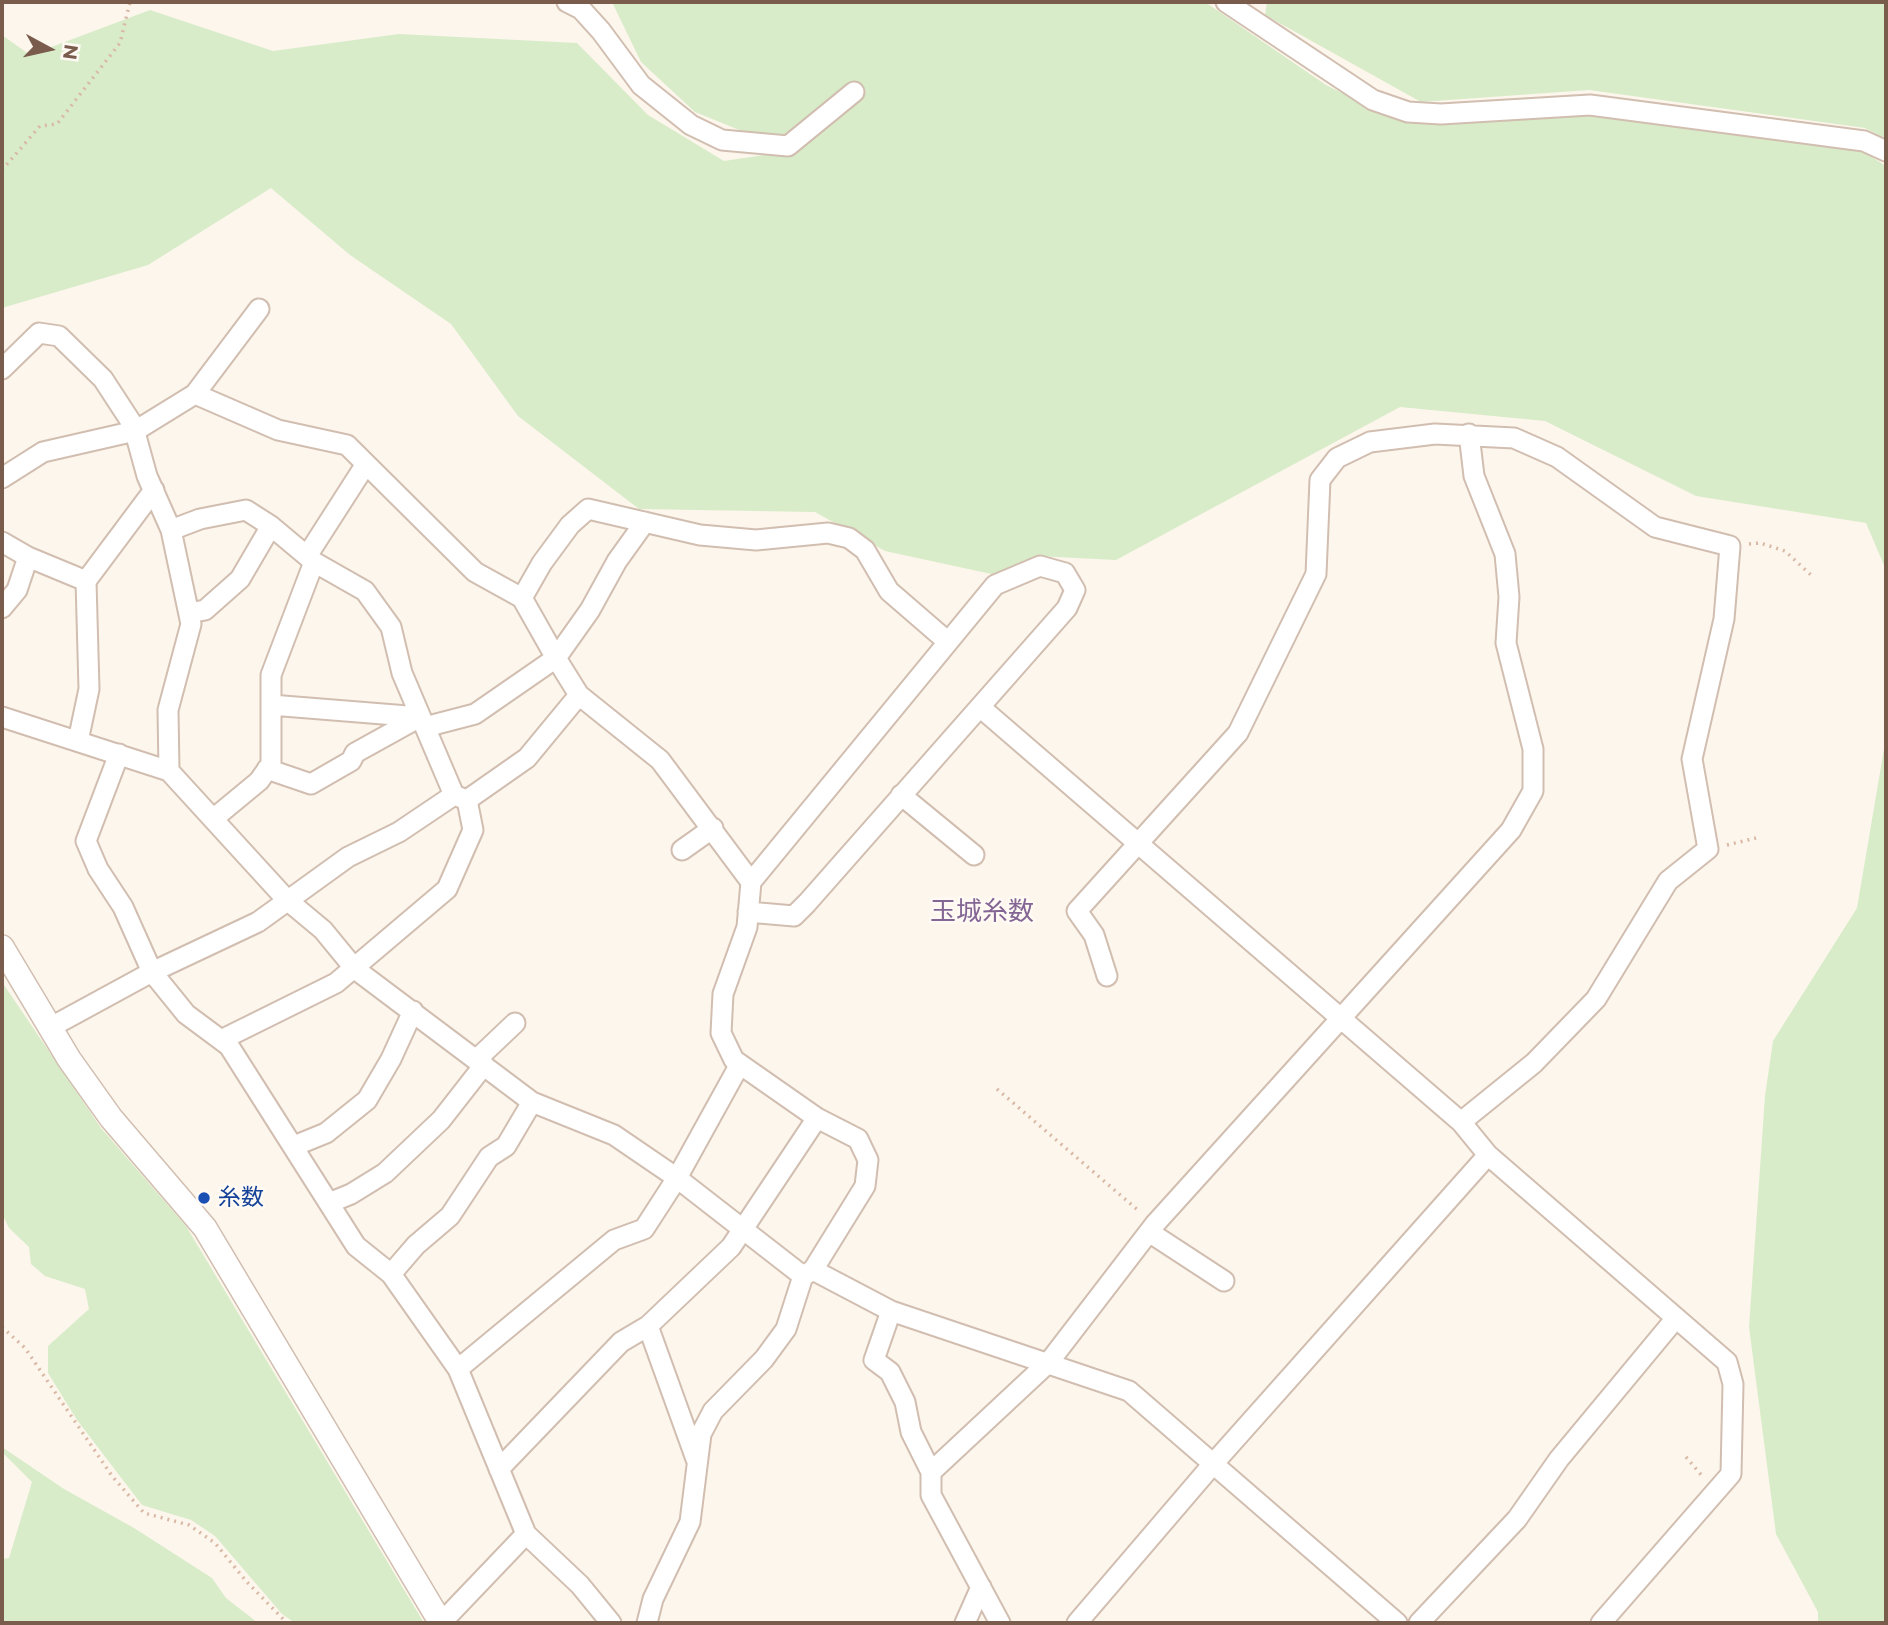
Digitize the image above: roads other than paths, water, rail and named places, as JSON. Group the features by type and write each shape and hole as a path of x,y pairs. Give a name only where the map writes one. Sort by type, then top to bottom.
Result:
{"street":[{"path":"567,2 581,9 641,85 691,125 722,140 788,146 853,92"},
{"path":"1226,2 1373,100 1408,112 1441,114 1590,105 1864,141 1886,151"},
{"path":"2,478 43,453 135,431 195,394 259,309"},
{"path":"2,369 39,333 59,337 103,379 135,431 154,490 171,530 191,624 168,710 169,771"},
{"path":"195,394 278,430 347,445 475,572 522,598 579,695 660,760 751,882"},
{"path":"1107,976 1094,935 1077,911 1238,733 1316,574 1320,480 1337,458 1370,442 1435,434 1514,438 1557,457 1655,527 1730,546 1724,620 1692,759 1708,849 1668,881 1596,999 1534,1063 1461,1122"},
{"path":"931,1472 1049,1362 1152,1228 1511,830 1534,791 1533,749 1506,643 1509,597 1505,554 1474,476 1469,434"},
{"path":"214,819 271,764 271,675 311,559 366,464"},
{"path":"78,741 89,689 86,581 140,504 154,490"},
{"path":"522,598 563,535 588,509 700,535 756,540 828,533 849,538 865,550 889,591 948,642"},
{"path":"171,530 200,519 246,510 271,526 311,559 365,590 391,627 402,673 422,722 461,798 472,830 447,890 355,970 310,998 221,1040"},
{"path":"271,705 422,722 475,714 556,658 590,610 617,561 645,522"},
{"path":"189,613 205,610 240,579 271,526"},
{"path":"2,542 28,557 86,581"},
{"path":"2,608 17,590 28,557"},
{"path":"647,1623 653,1599 690,1522 701,1434 713,1410 764,1359 786,1329 808,1273 865,1186 868,1160 858,1139 817,1118 734,1060 720,1033 723,994 747,927 748,912 751,882 995,585 1040,566 1065,573 1075,590 1067,608 794,916 748,912"},
{"path":"51,1027 152,972 258,922 348,857 461,798 527,758 579,695"},
{"path":"980,707 1339,1020 1461,1122 1488,1155 1727,1362 1733,1384 1731,1474 1601,1623"},
{"path":"2,717 169,771 287,901 323,930 355,970 532,1102 614,1135 677,1178 743,1230 808,1273 891,1311 1129,1391 1397,1623"},
{"path":"267,769 311,784 351,761 355,753 422,722"},
{"path":"119,754 86,841 98,869 123,907 152,972 186,1014 229,1046 356,1246 391,1274 458,1369 526,1534 580,1585 611,1623"},
{"path":"901,795 974,855"},
{"path":"682,850 713,828"},
{"path":"2,947 111,1118 205,1228 441,1623 526,1534"},
{"path":"294,1146 326,1133 367,1100 391,1059 413,1011"},
{"path":"329,1203 351,1194 385,1173 441,1120 480,1062 515,1023"},
{"path":"458,1369 614,1240 644,1229 677,1178 740,1064"},
{"path":"391,1274 416,1245 450,1216 489,1157 506,1146 532,1102"},
{"path":"499,1469 621,1342 648,1326 731,1247 817,1118"},
{"path":"1077,1623 1213,1464 1488,1155"},
{"path":"1152,1228 1224,1281"},
{"path":"891,1311 874,1360 890,1372 905,1402 911,1432 931,1472 931,1495 1000,1623"},
{"path":"1419,1623 1517,1519 1559,1459 1676,1318"},
{"path":"648,1326 696,1460"},
{"path":"965,1623 981,1587"}],"place":[{"name":"糸数","path":"204,1198"}],"district":[{"name":"玉城糸数","path":"982,912"}]}
